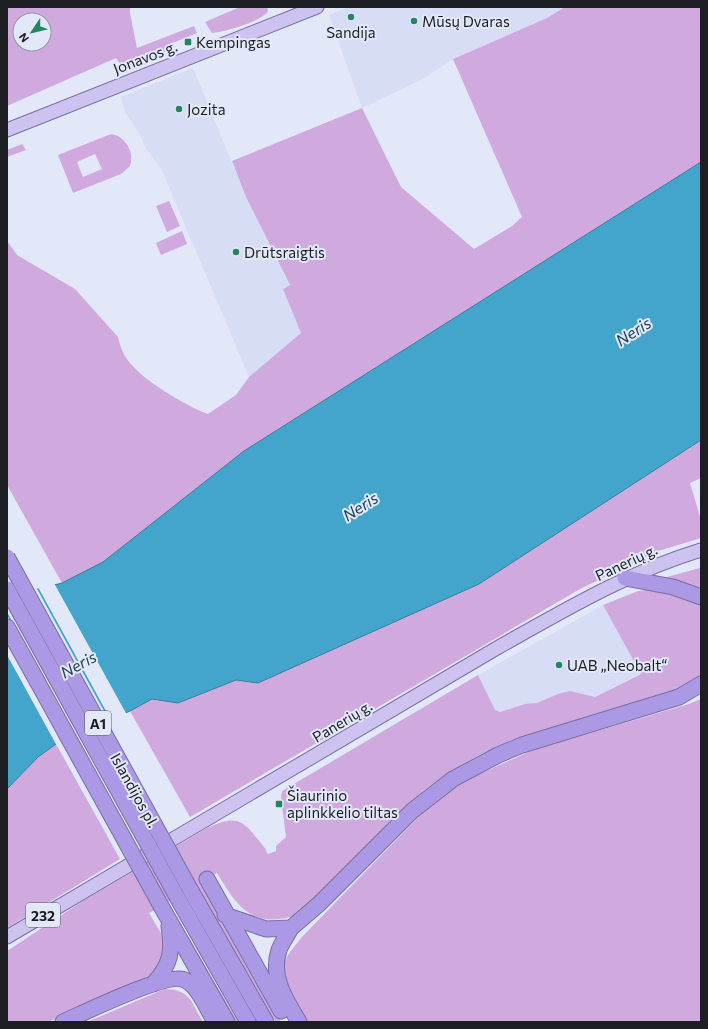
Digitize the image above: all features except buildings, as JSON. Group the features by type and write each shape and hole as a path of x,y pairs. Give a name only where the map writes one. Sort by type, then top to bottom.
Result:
{"highway":[{"name":"Islandijos pl.","path":"7,557 200,907 266,1022"},
{"path":"625,578 673,587 701,597"},
{"name":"Islandijos pl.","path":"7,589 176,897 248,1022"},
{"path":"7,627 160,906 226,1022"},
{"path":"299,1022 278,982 276,968 280,949 291,928 319,904 412,811 453,779 498,755 522,745 679,697 701,684"},
{"path":"207,879 288,1022"},
{"path":"200,907 225,911 247,923 266,929 291,928"},
{"path":"153,984 168,964 171,953 168,920"},
{"path":"63,1022 153,984 178,978 185,980 196,990 215,1022"}],"main road":[{"name":"Jonavos g.","path":"7,130 317,7"},
{"name":"Panerių g.","path":"7,937 496,648 625,578 673,558 701,550"}],"shaded area":[{"path":"7,7 130,7 137,48 194,26 197,33 165,46 166,51 136,69 125,71 116,58 7,106"},
{"path":"240,7 267,7 268,11 259,19 225,31 212,33 205,22"},
{"path":"349,7 565,7 547,18 453,59 423,79 362,108 329,15"},
{"path":"565,7 701,7 701,162 244,451 103,562 62,583 7,485 7,241 17,255 75,289 118,337 125,356 133,367 142,375 164,391 188,405 208,414 236,395 249,377 301,333 283,289 290,285 246,197 232,161 362,108 401,187 474,249 512,226 522,217 453,59 547,18"},
{"path":"193,68 246,197 290,286 283,289 301,333 249,377 161,168 147,150 138,131 125,112 121,97"},
{"path":"111,134 121,138 128,146 131,161 130,166 121,174 73,193 58,155","holes":["95,154 102,169 83,177 77,162"]},
{"path":"22,144 26,150 7,157 7,150"},
{"path":"169,201 180,226 167,232 156,206"},
{"path":"182,231 187,244 161,255 156,243"},
{"path":"701,440 701,478 690,483 701,520 701,538 658,551 580,589 190,817 130,711 152,699 178,703 236,680 258,683 479,584"},
{"path":"700,568 701,592 663,578"},
{"path":"658,589 701,603 701,677 688,687 512,740 479,755 451,771 427,788 395,816 298,915 282,919 258,917 248,912 240,905 232,896 217,873 201,882 281,1022 276,1022 197,885 184,892 259,1022 254,1022 182,894 168,902 238,1022 233,1022 165,904 149,913 162,935 165,946 158,971 144,981 48,1022 7,1022 7,951 83,901 209,827 217,824 229,821 240,822 250,830 268,854 276,851 276,846 286,837 281,797 282,791 478,675 495,710 500,712 525,704 537,703 558,694 570,691 595,697 641,674 603,605 638,591"},
{"path":"603,605 641,673 595,697 570,691 558,694 537,704 525,704 500,712 495,710 478,675"},
{"path":"701,699 701,1022 306,1022 286,984 284,968 286,958 301,938 430,805 468,779 533,750 689,704"},
{"path":"56,744 120,859 7,928 7,789 38,757"},
{"path":"165,989 180,992 189,998 203,1022 87,1022"}],"water":[{"name":"Neris","path":"701,162 701,440 479,584 258,683 236,680 178,703 152,699 130,711 56,744 38,757 7,789 7,597 62,583 103,562 244,451"}],"pier":[{"path":"54,583 127,715 112,722 38,587"},
{"path":"36,587 110,722 77,737 7,612 7,595"},
{"path":"7,615 75,738 57,746 7,655"}],"place":[{"name":"Sandija","path":"351,17"},
{"name":"Mūsų Dvaras","path":"414,21"},
{"name":"Kempingas","path":"188,42"},
{"name":"Jozita","path":"179,109"},
{"name":"Drūtsraigtis","path":"236,252"},
{"name":"UAB „Neobalt“","path":"559,665"},
{"name":"Šiaurinio aplinkkelio tiltas","path":"279,804"}]}
